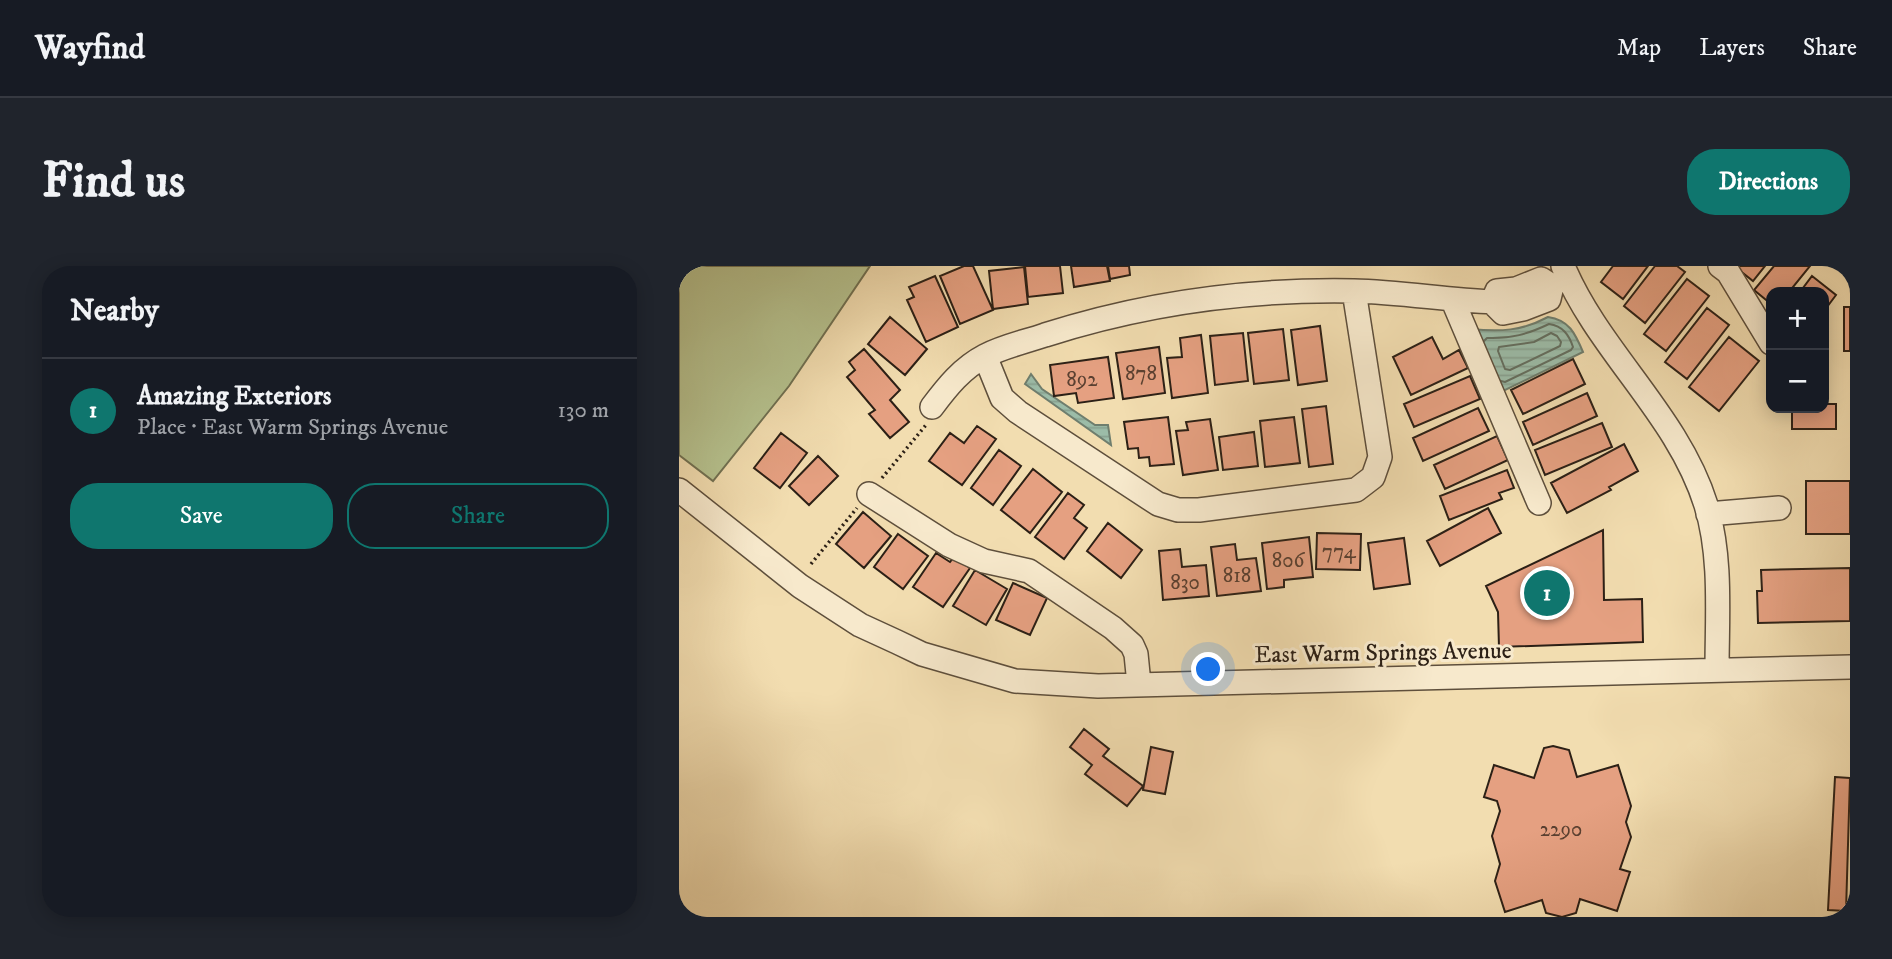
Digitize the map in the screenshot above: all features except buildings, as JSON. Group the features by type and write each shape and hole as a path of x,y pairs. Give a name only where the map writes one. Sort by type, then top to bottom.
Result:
{"street":[{"path":"1720,266 1728,272 1766,335"},
{"path":"932,407 964,369 985,356 1069,328 1133,312 1199,300 1265,293 1354,291 1403,293 1453,301 1492,302 1503,313 1549,299 1561,277 1683,452 1696,478 1708,514 1717,569 1717,670"},
{"path":"985,356 1002,398 1010,405 1158,505 1178,510 1199,510 1356,489 1373,477 1380,457 1354,291"},
{"path":"1453,301 1539,503"},
{"name":"East Warm Springs Avenue","path":"679,490 800,586 860,625 922,654 1015,681 1098,685 1850,667"},
{"path":"869,494 949,545 984,561 1029,571 1113,628 1132,645 1136,654 1139,684"},
{"path":"1708,514 1779,508"}],"green space":[{"path":"679,266 870,266 789,386 713,481 679,455"}],"water":[{"path":"1548,317 1561,321 1570,328 1583,352 1499,393 1471,329 1511,329"},
{"path":"1031,374 1042,389 1095,425 1108,425 1111,445 1025,384"}],"place":[{"name":"Amazing Exteriors","path":"1547,593"}]}
